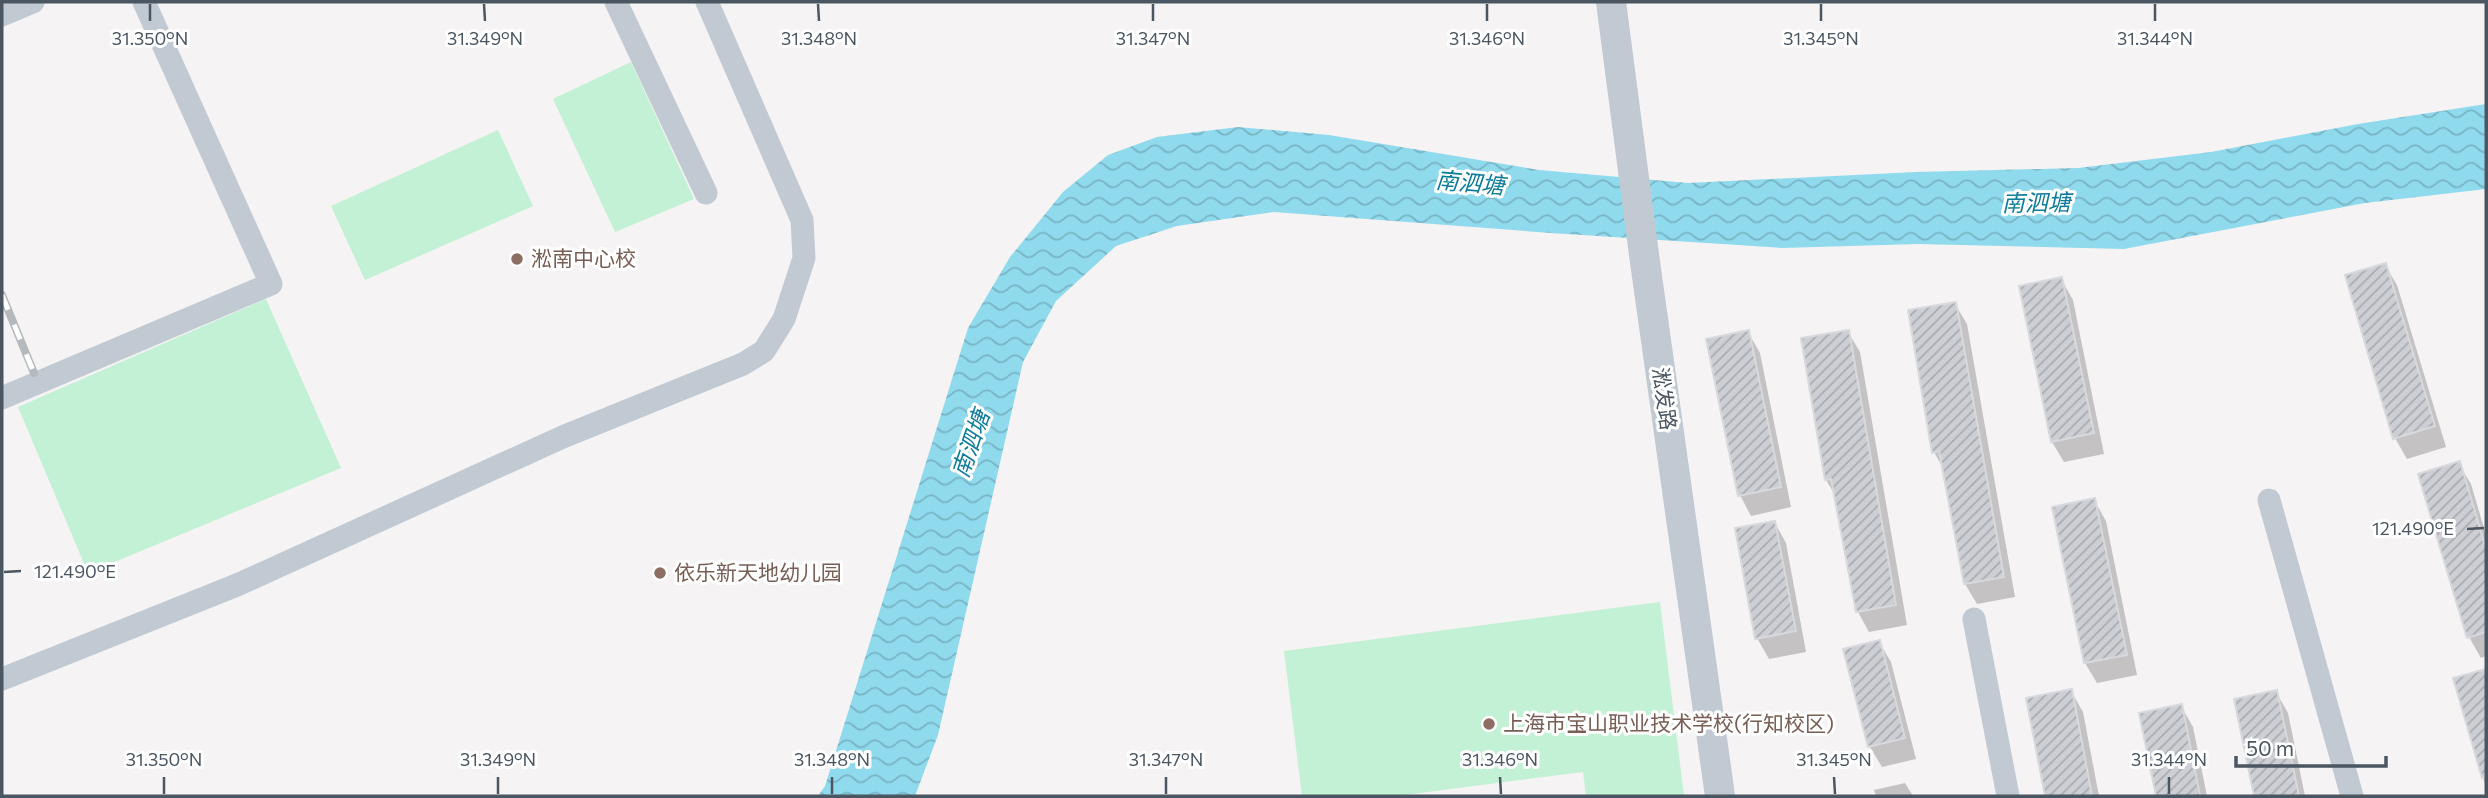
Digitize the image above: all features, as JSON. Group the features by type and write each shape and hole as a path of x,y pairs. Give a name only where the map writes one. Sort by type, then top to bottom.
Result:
{"street":[{"path":"2,398 271,284 144,2"},
{"path":"616,2 706,193"},
{"path":"2,679 237,585 565,436 743,364 764,351 784,319 804,258 802,220 707,2"},
{"name":"淞发路","path":"1611,2 1720,796"},
{"path":"2269,500 2352,796"},
{"path":"1974,619 2008,796"}],"green space":[{"path":"631,62 694,199 615,232 553,99"},
{"path":"498,130 533,206 365,280 331,206"},
{"path":"266,299 341,468 88,573 18,407"},
{"name":"上海市宝山职业技术学校(行知校区)","path":"1660,602 1684,796 1586,796 1583,772 1397,796 1302,796 1284,651"}],"water":[{"name":"南泗塘","path":"2486,104 2486,189 2365,203 2124,249 1918,244 1782,248 1274,212 1177,226 1116,246 1056,301 1023,362 938,735 915,796 818,796 825,786 968,328 1010,257 1063,192 1108,155 1157,137 1238,127 1329,135 1539,170 1688,183 1916,172 2078,168 2211,152 2358,124"}],"building":[{"path":"2386,263 2435,426 2393,439 2345,275"},
{"path":"2062,277 2094,433 2051,442 2019,286"},
{"path":"1956,302 2004,577 1964,584 1939,451 1932,453 1908,310"},
{"path":"1749,330 1781,487 1738,496 1706,339"},
{"path":"1849,330 1896,605 1856,612 1831,479 1825,480 1801,338"},
{"path":"2460,461 2486,549 2486,632 2467,638 2418,474"},
{"path":"2095,498 2127,655 2084,663 2052,507"},
{"path":"1775,521 1796,631 1755,639 1735,528"},
{"path":"1880,640 1905,738 1868,747 1843,649"},
{"path":"2486,669 2486,777 2482,778 2453,678"},
{"path":"2072,689 2092,796 2045,796 2026,698"},
{"path":"2277,690 2299,796 2254,796 2234,699"},
{"path":"2182,704 2200,796 2156,796 2139,713"}],"railway":[{"path":"2,295 34,373"}],"place":[{"name":"淞南中心校","path":"517,259"},
{"name":"依乐新天地幼儿园","path":"660,573"},
{"name":"上海市宝山职业技术学校(行知校区)","path":"1489,724"}]}
